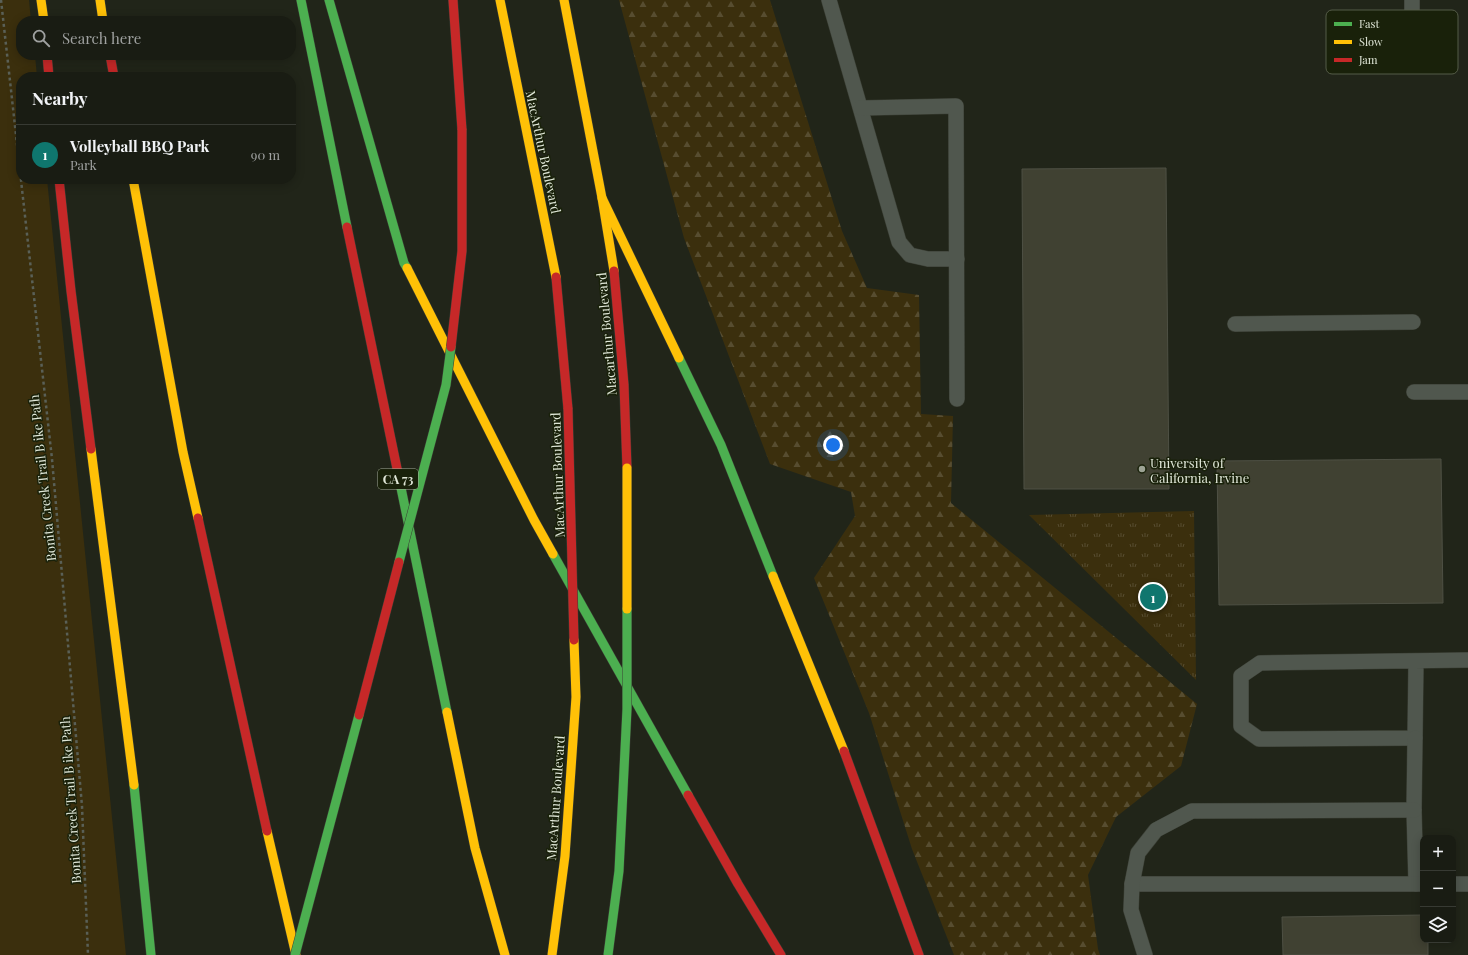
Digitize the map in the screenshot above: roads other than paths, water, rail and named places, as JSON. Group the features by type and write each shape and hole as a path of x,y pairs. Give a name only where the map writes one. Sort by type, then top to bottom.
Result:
{"main road":[{"path":"42,0 44,16"},
{"path":"100,0 103,16"},
{"name":"CA 73","path":"301,0 475,848 504,955"},
{"path":"329,0 404,263 534,520 738,884 781,955"},
{"path":"295,955 446,385 462,252 462,130 453,0"},
{"name":"MacArthur Boulevard","path":"500,0 558,285 568,409 576,697 565,856 552,955"},
{"path":"564,0 602,198 721,445 854,777 919,955"},
{"path":"47,60 49,72"},
{"path":"111,60 113,72"},
{"path":"60,184 71,291 135,796 150,955"},
{"path":"133,184 183,452 295,955"},
{"name":"Macarthur Boulevard","path":"602,198 616,285 624,384 627,468 627,709 619,871 608,955"}],"lane":[{"path":"829,0 900,242 910,255 928,259 957,258"},
{"path":"861,108 956,106 958,399"},
{"path":"1235,324 1413,322"},
{"path":"1414,392 1468,392"},
{"path":"1415,738 1259,739 1241,726 1241,676 1260,663 1468,660"},
{"path":"1132,884 1420,884 1414,810 1416,661"},
{"path":"1145,955 1131,910 1132,884 1138,853 1156,830 1192,811 1414,810"},
{"path":"1456,884 1468,884"}],"place":[{"name":"University of California, Irvine","path":"1142,469"},
{"name":"Volleyball BBQ Park","path":"1153,597"}]}
